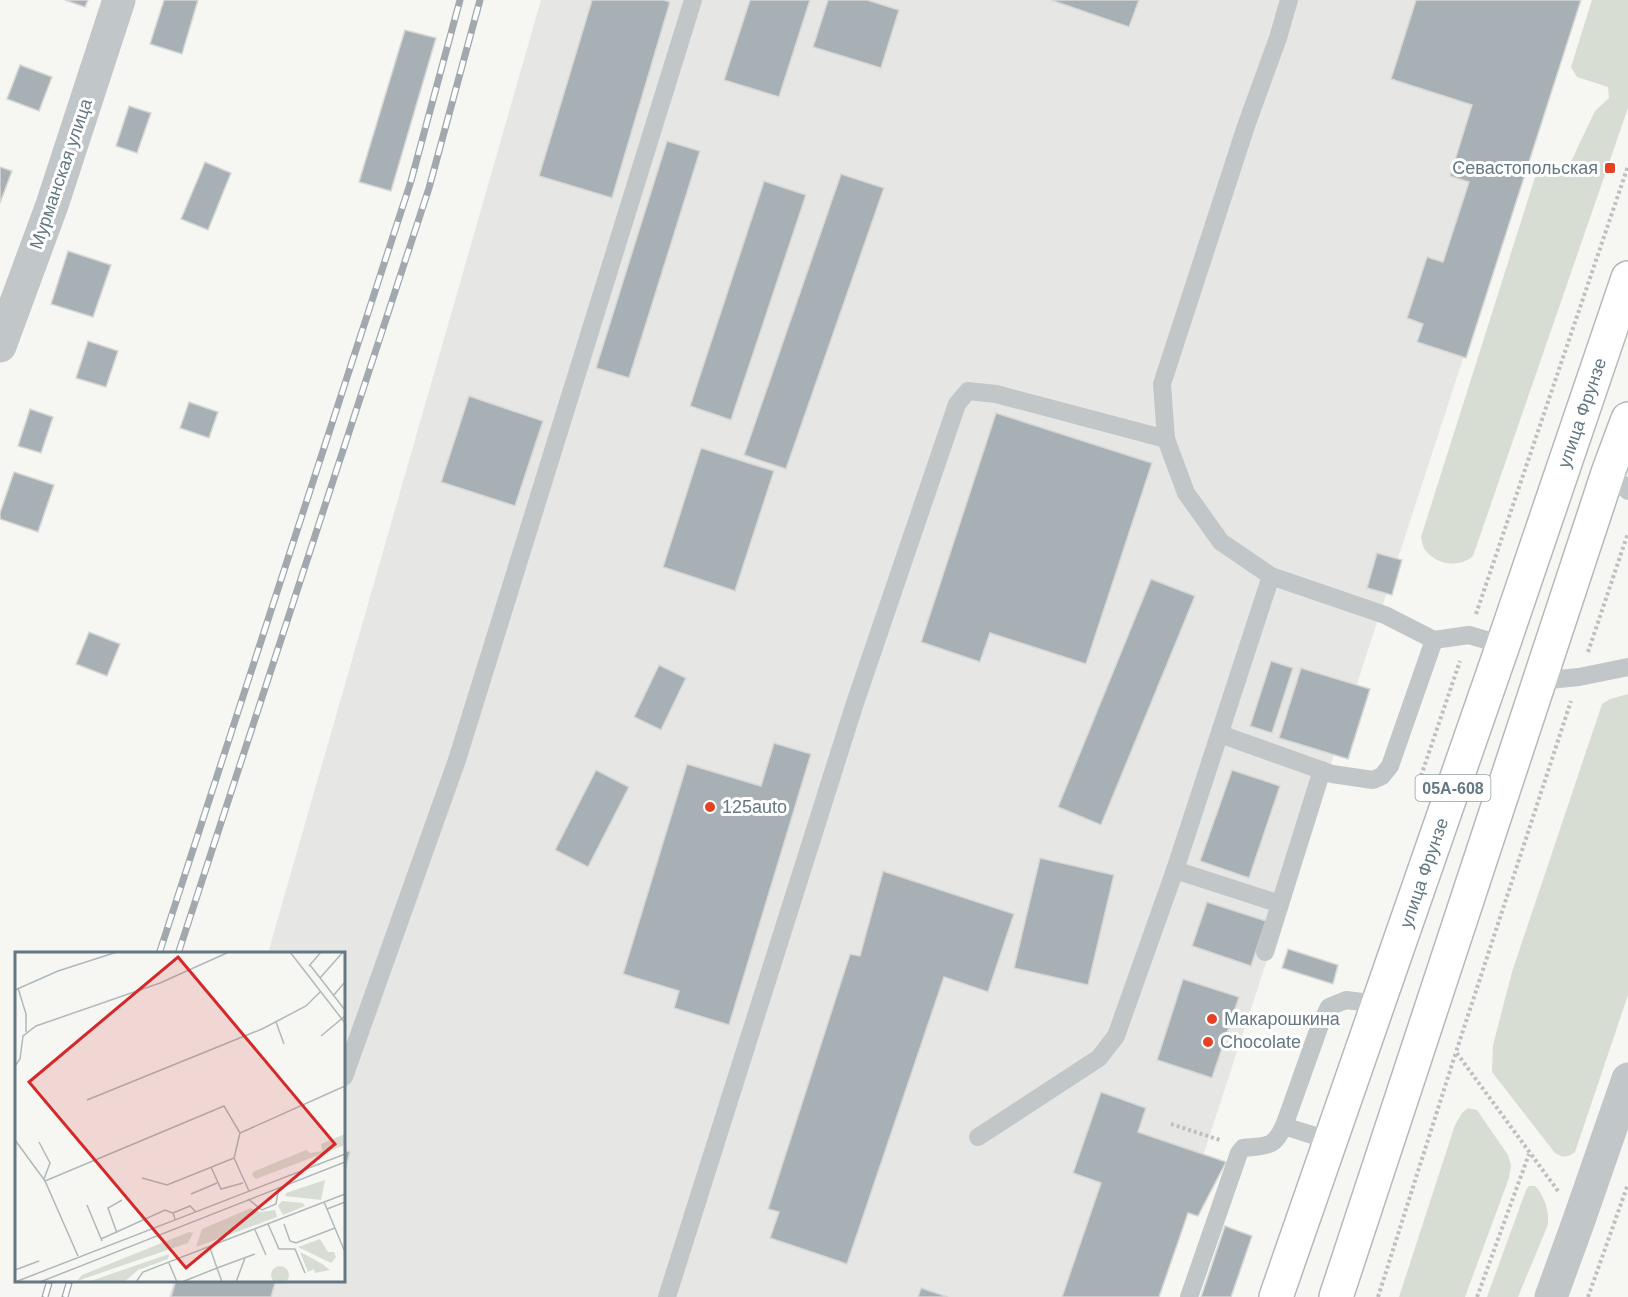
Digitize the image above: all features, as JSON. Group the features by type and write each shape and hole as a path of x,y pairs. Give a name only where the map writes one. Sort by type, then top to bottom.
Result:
{"main road":[{"name":"улица Фрунзе","path":"1276,1297 1628,278"},
{"name":"05А-608","path":"1336,1297 1539,681 1618,481 1628,419"}],"street":[{"name":"Мурманская улица","path":"0,346 52,205 119,0"},
{"path":"1551,1297 1627,1086"}],"lane":[{"path":"345,1074 457,759 693,0"},
{"path":"1289,0 1162,384 1166,439 1186,494 1221,542 1271,576 1385,615 1434,640 1469,635 1503,645"},
{"path":"667,1297 855,703 957,404 968,391 996,394 1166,439"},
{"path":"978,1137 1099,1058 1116,1036 1175,870 1271,576"},
{"path":"1220,734 1332,774 1373,780 1382,776 1390,766 1434,640"},
{"path":"1539,681 1580,677 1628,667"},
{"path":"1265,952 1322,770"},
{"path":"1175,870 1280,904"},
{"path":"1189,1297 1239,1153 1244,1148 1270,1145 1278,1139 1320,1025 1329,1007 1346,1000 1378,1004"},
{"path":"1284,1126 1331,1141"}],"path":[{"path":"1420,779 1628,166"},
{"path":"1378,1297 1456,1052 1628,533"},
{"path":"1456,1052 1579,1220"},
{"path":"1171,1124 1244,1148"},
{"path":"1477,1297 1530,1153"},
{"path":"1588,1297 1628,1184"}],"shaded area":[{"path":"541,0 1580,0 1157,1297 169,1297 174,1282 345,1282 345,952 268,952"},
{"path":"1592,0 1628,0 1628,108 1473,556 1462,562 1442,562 1426,551 1421,537 1537,171 1546,165 1564,170 1568,168 1595,111 1609,98 1608,87 1577,77 1571,67"},
{"path":"1628,694 1628,995 1575,1152 1563,1156 1555,1153 1492,1072 1493,1045 1512,972 1602,704"},
{"path":"1468,1108 1477,1110 1508,1155 1511,1165 1509,1178 1465,1297 1399,1297 1455,1125"},
{"path":"1529,1186 1535,1186 1544,1199 1548,1217 1547,1227 1518,1297 1487,1297 1526,1190"}],"building":[{"path":"65,0 88,0 85,7"},
{"path":"164,0 198,0 182,54 150,44"},
{"path":"592,0 664,0 670,2 612,198 539,176"},
{"path":"750,0 810,0 779,97 724,80"},
{"path":"828,0 867,0 899,10 881,68 813,47"},
{"path":"1051,0 1139,0 1129,27"},
{"path":"1416,0 1581,0 1466,358 1417,342 1423,324 1407,318 1427,257 1443,262 1469,182 1450,176 1472,105 1391,79"},
{"path":"405,30 436,38 391,191 359,182"},
{"path":"20,65 52,77 39,111 7,99"},
{"path":"129,106 151,113 137,153 116,146"},
{"path":"667,141 700,151 629,378 596,368"},
{"path":"205,162 231,173 208,230 181,219"},
{"path":"0,167 12,171 0,203"},
{"path":"841,174 884,188 786,469 744,455"},
{"path":"764,181 806,195 731,420 690,406"},
{"path":"68,251 111,265 93,317 51,304"},
{"path":"88,341 118,351 106,387 76,378"},
{"path":"469,396 543,421 515,506 441,482"},
{"path":"189,402 218,412 209,438 180,428"},
{"path":"30,409 53,417 41,453 18,446"},
{"path":"996,413 1152,463 1086,664 990,633 980,662 921,642"},
{"path":"701,448 774,471 735,591 663,567"},
{"path":"14,472 54,485 38,532 0,519"},
{"path":"1377,553 1402,560 1392,595 1367,588"},
{"path":"1151,579 1195,596 1101,825 1058,807"},
{"path":"89,632 120,644 107,676 76,664"},
{"path":"1271,661 1293,668 1272,733 1250,726"},
{"path":"659,665 686,678 661,730 634,717"},
{"path":"1301,668 1370,689 1348,759 1279,738"},
{"path":"774,743 811,754 729,1025 674,1008 679,991 623,974 687,764 761,786"},
{"path":"596,770 629,787 588,867 555,850"},
{"path":"1232,770 1280,786 1249,878 1200,861"},
{"path":"1040,858 1114,875 1088,985 1014,968"},
{"path":"883,871 1014,914 988,992 944,977 847,1264 770,1238 779,1212 768,1209 850,954 860,956"},
{"path":"1207,902 1266,921 1251,966 1192,946"},
{"path":"1288,949 1338,965 1333,984 1282,968"},
{"path":"1183,979 1239,997 1212,1078 1157,1060"},
{"path":"1101,1092 1146,1108 1138,1132 1226,1162 1198,1216 1188,1213 1159,1297 1062,1297 1101,1183 1073,1173"},
{"path":"345,1150 350,1152 345,1170"},
{"path":"1225,1226 1252,1236 1231,1297 1201,1297"},
{"path":"175,1282 275,1282 271,1297 171,1297"},
{"path":"921,1288 948,1297 918,1297"}],"railway":[{"path":"160,952 411,181 460,0"},
{"path":"179,952 429,188 480,0"},
{"path":"45,1297 49,1282"},
{"path":"65,1297 69,1282"}],"place":[{"name":"Севастопольская","path":"1610,168"},
{"name":"125auto","path":"710,807"},
{"name":"Макарошкина","path":"1212,1019"},
{"name":"Chocolate","path":"1208,1042"}]}
